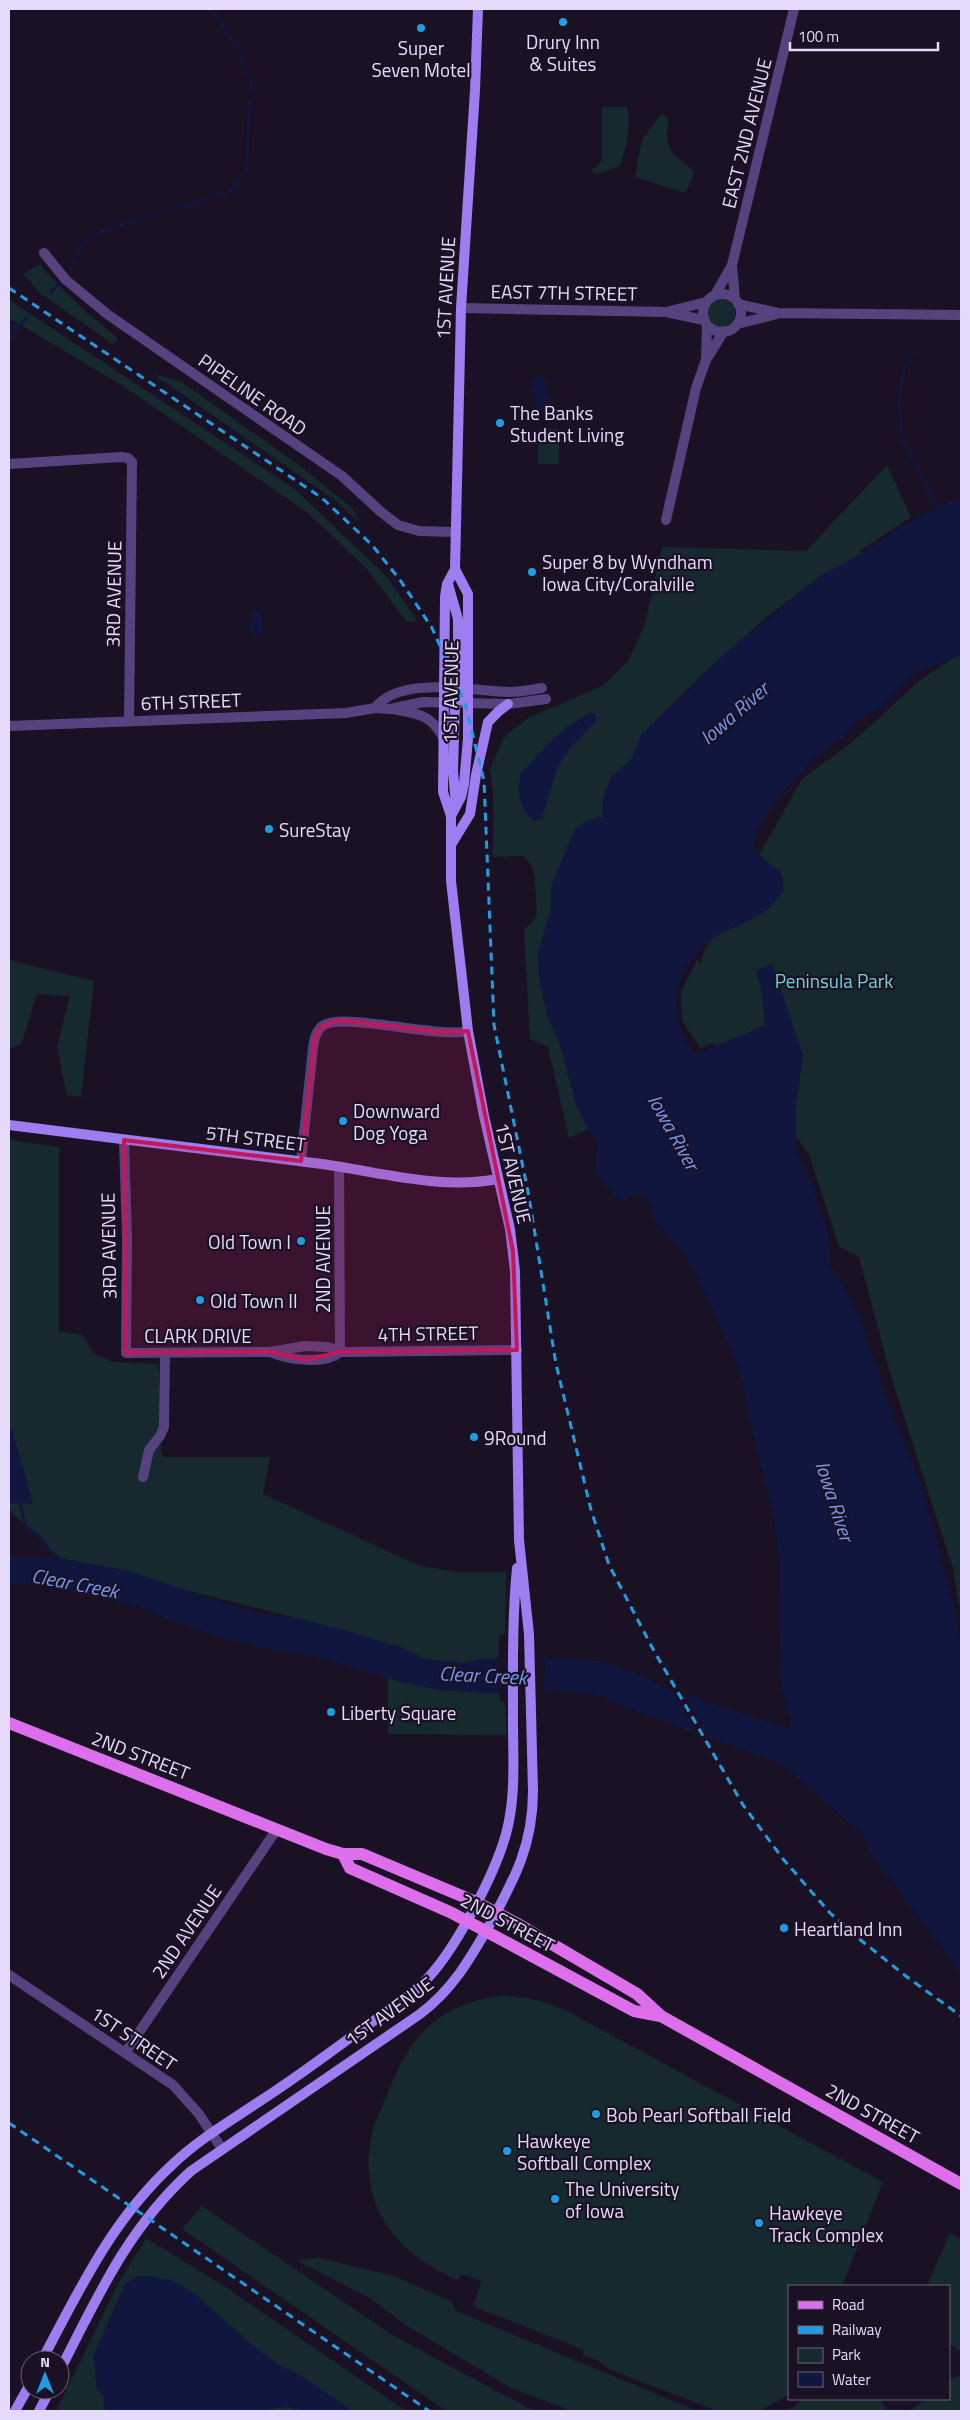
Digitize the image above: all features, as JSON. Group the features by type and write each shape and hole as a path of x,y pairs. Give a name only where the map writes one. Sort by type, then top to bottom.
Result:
{"main road":[{"name":"1ST AVENUE","path":"463,689 468,594 455,569 455,532 461,308 475,90 478,9"},
{"name":"1ST AVENUE","path":"444,688 445,597 447,584 455,569"},
{"path":"447,584 458,619 463,689 460,698 468,704"},
{"path":"444,688 453,692 450,702 456,806"},
{"name":"1ST AVENUE","path":"47,2350 94,2263 132,2206 181,2156 284,2086 422,1984 444,1958 476,1902 491,1874 506,1832 512,1792 512,1634 519,1540 517,1350 513,1251 468,1030 451,881 451,816 443,792 444,739 450,702"},
{"name":"1ST AVENUE","path":"451,816 461,797 467,758 468,704"},
{"path":"451,845 470,814 476,774 488,722 508,704"},
{"name":"5TH STREET","path":"9,1125 301,1161 453,1183 498,1179"},
{"name":"1ST AVENUE","path":"70,2350 116,2260 144,2220 168,2191 191,2170 431,2006 456,1980 496,1913 521,1863 531,1825 533,1791 529,1634 519,1540"},
{"name":"2ND STREET","path":"9,1723 343,1854 362,1854 476,1902 637,1994 661,2016 961,2184"},
{"name":"2ND STREET","path":"343,1854 350,1868 466,1920 485,1932 634,2011 661,2016"}],"street":[{"name":"EAST 2ND AVENUE","path":"715,295 732,265 794,9"},
{"name":"PIPELINE ROAD","path":"44,253 66,280 107,314 342,476 398,525 419,532 455,532"},
{"name":"EAST 2ND AVENUE","path":"732,265 736,301"},
{"path":"706,360 706,322 703,310 706,302 715,295 724,294 736,301 778,313 961,316"},
{"path":"736,301 740,316 737,324"},
{"name":"EAST 7TH STREET","path":"666,312 706,302"},
{"name":"EAST 7TH STREET","path":"461,308 666,312 706,322"},
{"path":"666,520 696,388 706,360 724,332 737,324 778,313"},
{"path":"706,322 713,329 724,332"},
{"name":"3RD AVENUE","path":"9,464 121,457 130,460 132,466 129,721"},
{"name":"6TH STREET","path":"375,708 380,701 389,696 418,688 444,688"},
{"path":"444,688 509,692 542,688"},
{"path":"450,702 508,704 546,699"},
{"name":"6TH STREET","path":"9,726 346,713 375,708 390,709 422,702 450,702"},
{"path":"390,709 428,718 437,726 444,739"},
{"path":"301,1161 314,1037 321,1027 338,1020 442,1032 468,1030"},
{"name":"3RD AVENUE","path":"124,1140 126,1353"},
{"name":"2ND AVENUE","path":"339,1166 340,1352"},
{"name":"CLARK DRIVE","path":"126,1353 270,1352 305,1346 328,1347 340,1352"},
{"name":"4TH STREET","path":"340,1352 517,1350"},
{"path":"143,1477 149,1450 160,1436 164,1427 165,1353"},
{"name":"2ND AVENUE","path":"125,2053 277,1829"},
{"name":"1ST STREET","path":"9,1975 173,2085 188,2100 222,2149"}],"highlighted area":[{"path":"338,1020 442,1032 468,1031 513,1251 517,1350 340,1352 306,1360 270,1352 126,1353 124,1140 301,1161 315,1037 321,1027"}],"green space":[{"path":"602,107 627,107 629,129 620,166 597,174 591,171 602,161"},
{"path":"662,113 669,121 667,139 669,146 681,161 695,172 685,193 635,177 642,140"},
{"path":"40,264 77,303 119,339 113,344 41,294 23,274"},
{"path":"721,299 731,303 735,313 731,323 721,327 711,323 707,313 711,303"},
{"path":"9,300 295,489 388,578 417,621 407,622 368,570 308,513 123,386 14,321 9,320"},
{"path":"153,374 180,381 299,465 353,509 360,523 335,500"},
{"path":"538,429 559,429 559,464 538,464"},
{"path":"887,465 911,517 858,552 864,552 821,576 768,616 708,669 642,734 631,760 611,777 604,797 602,817 587,821 568,849 551,887 551,910 538,953 540,982 548,1018 559,1041 577,1107 588,1129 569,1138 548,1047 530,1039 524,929 532,923 537,913 534,873 531,864 524,856 493,857 493,794 490,769 504,737 528,718 604,685 629,660 645,624 662,547 806,551"},
{"name":"Peninsula Park","path":"961,653 961,1615 953,1569 891,1376 859,1257 839,1247 809,1154 752,1077 712,1043 700,1048 682,1020 681,992 697,960 701,964 704,952 802,779 856,739 919,681"},
{"path":"9,960 94,981 81,1097 67,1095 57,1047 70,996 37,994 21,1045 9,1048"},
{"path":"9,1140 59,1147 59,1332 82,1334 94,1354 115,1362 158,1364 162,1457 270,1457 263,1494 420,1566 459,1572 506,1572 505,1634 499,1635 498,1658 475,1660 466,1663 423,1659 402,1648 347,1631 60,1558 9,1510"},
{"path":"388,1678 440,1690 499,1693 500,1702 505,1702 507,1735 388,1734"},
{"name":"The University of Iowa","path":"500,1996 517,1997 533,1999 565,2010 883,2182 842,2285 788,2285 788,2395 757,2411 717,2411 609,2369 597,2360 583,2355 584,2350 473,2306 482,2281 461,2274 458,2280 436,2269 400,2241 386,2224 376,2204 370,2183 369,2159 375,2124 396,2074 405,2056 416,2041 428,2027 442,2016 458,2007 478,2000"},
{"path":"202,2206 394,2336 534,2411 446,2411 182,2229"},
{"path":"950,2233 961,2239 961,2351 950,2345 950,2285 927,2285"},
{"path":"146,2238 224,2286 406,2411 56,2411 61,2400 70,2400 70,2382 118,2284"},
{"path":"320,2258 394,2276 451,2301 456,2311 697,2411 572,2411 511,2388 404,2324 370,2298 296,2260"},
{"path":"961,2376 961,2411 909,2411 926,2400 950,2400 950,2379"},
{"path":"800,2400 881,2400 887,2411 782,2411 793,2408"}],"water":[{"path":"535,376 548,380 544,388 549,396 549,410 535,410 536,399 530,390"},
{"path":"961,497 961,655 915,673 882,707 861,717 846,735 816,757 787,787 772,806 759,829 753,847 765,861 781,871 784,891 763,913 715,937 697,952 683,973 676,997 676,1008 681,1029 694,1055 765,1025 762,994 756,970 772,964 803,1055 796,1107 796,1149 813,1187 827,1229 831,1266 844,1285 864,1325 888,1401 923,1490 953,1601 961,1646 961,1974 869,1851 862,1834 782,1764 659,1720 596,1695 561,1690 483,1693 440,1690 405,1683 313,1656 274,1650 220,1637 180,1624 145,1609 102,1597 43,1586 9,1583 9,1557 60,1558 130,1571 254,1612 308,1621 347,1631 402,1648 423,1659 466,1663 480,1659 534,1657 599,1661 631,1671 671,1690 789,1728 791,1723 781,1686 779,1557 774,1520 748,1413 743,1382 717,1318 688,1261 654,1219 646,1196 633,1194 620,1202 594,1172 598,1144 577,1107 559,1041 548,1018 540,982 538,952 551,910 551,887 575,829 587,821 602,817 604,797 611,777 631,760 642,735 728,651 821,576 864,552 910,521"},
{"path":"252,611 261,611 263,634 258,636 249,633"},
{"path":"590,713 595,713 596,721 572,746 558,766 542,818 534,821 529,817 520,801 519,781 522,773 558,735"},
{"path":"9,1427 12,1429 33,1504 9,1503"},
{"path":"145,2276 172,2280 195,2294 255,2347 279,2365 301,2376 353,2411 304,2411 287,2407 274,2408 268,2411 105,2411 103,2396 96,2387 94,2354 125,2284 135,2277"}],"pier":[{"path":"543,1655 545,1665 543,1693 499,1695 497,1665 499,1656"},
{"path":"671,1687 682,1691 711,1741 699,1738"}],"waterway":[{"path":"212,9 243,60 250,81 251,91"},
{"path":"170,211 230,192 246,171 250,102"},
{"path":"76,255 80,247 98,234 121,224 152,215"},
{"path":"70,270 74,260"},
{"path":"51,292 60,283"},
{"path":"9,343 17,328 27,318"},
{"path":"9,324 17,328"},
{"path":"914,354 904,368 899,402 902,438 938,508"},
{"name":"Clear Creek","path":"20,1503 26,1527 40,1537 55,1558"}],"railway":[{"path":"9,288 322,498 372,545 400,580 432,628 465,703 484,781 494,1025 529,1197 556,1364 591,1510 609,1565 654,1651 743,1805 783,1859 830,1913 858,1938 907,1977 961,2016"},
{"path":"9,2123 429,2411"}],"place":[{"name":"Drury Inn & Suites","path":"563,22"},
{"name":"Super Seven Motel","path":"421,28"},
{"name":"The Banks Student Living","path":"500,423"},
{"name":"Super 8 by Wyndham Iowa City/Coralville","path":"532,572"},
{"name":"SureStay","path":"269,829"},
{"name":"Downward Dog Yoga","path":"343,1121"},
{"name":"Old Town I","path":"301,1241"},
{"name":"Old Town II","path":"200,1300"},
{"name":"9Round","path":"474,1437"},
{"name":"Liberty Square","path":"331,1712"},
{"name":"Heartland Inn","path":"784,1928"},
{"name":"Bob Pearl Softball Field","path":"596,2114"},
{"name":"Hawkeye Softball Complex","path":"507,2151"},
{"name":"The University of Iowa","path":"555,2199"},
{"name":"Hawkeye Track Complex","path":"759,2223"}],"water label":[{"name":"Iowa River","path":"734,713"},
{"name":"Iowa River","path":"674,1132"},
{"name":"Iowa River","path":"835,1501"}]}
